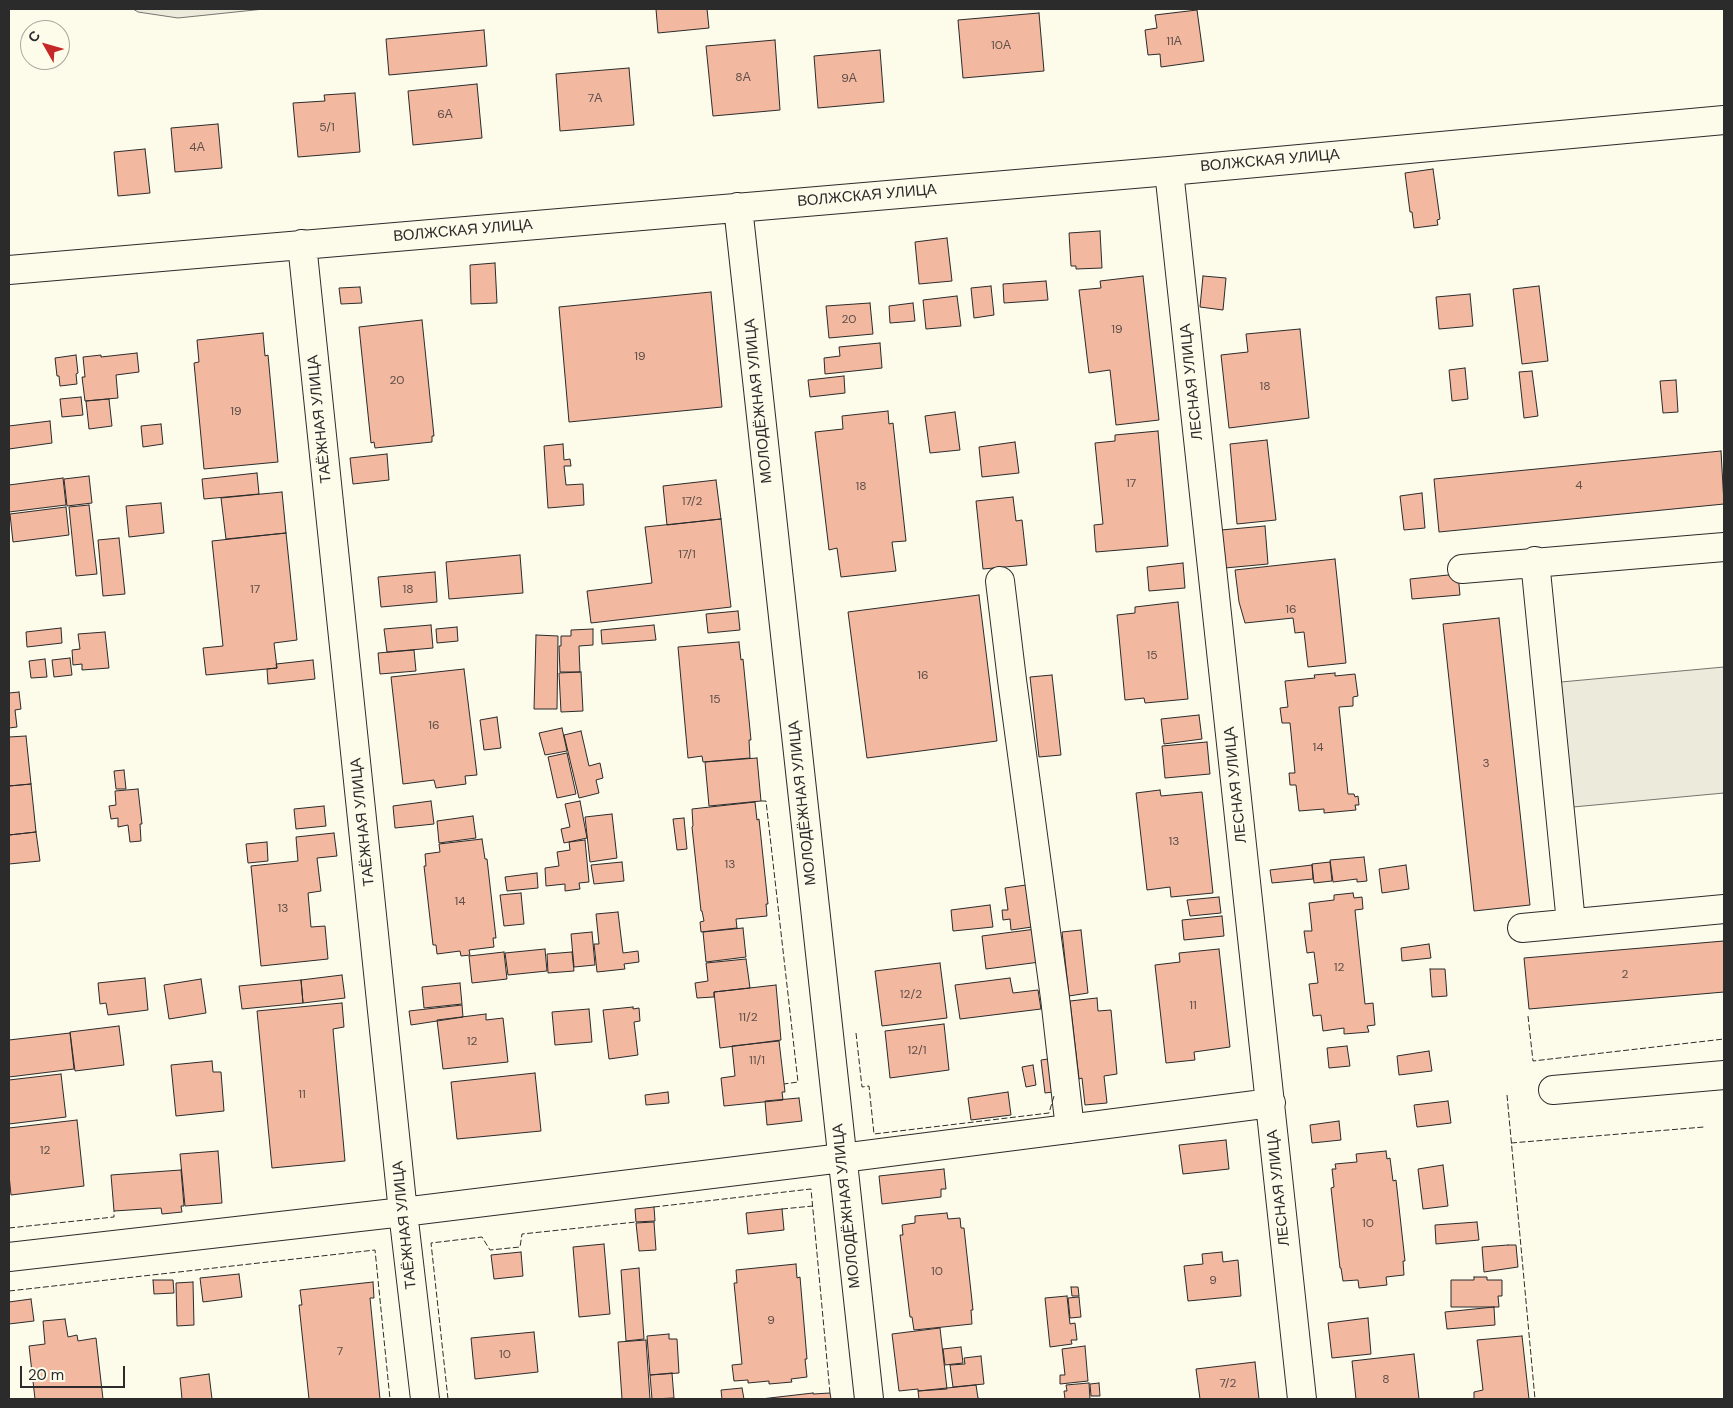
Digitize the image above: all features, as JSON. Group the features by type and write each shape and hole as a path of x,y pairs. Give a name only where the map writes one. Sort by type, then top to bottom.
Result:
{"street":[{"name":"ВОЛЖСКАЯ УЛИЦА","path":"9,270 1724,120"},
{"name":"ЛЕСНАЯ УЛИЦА","path":"1169,170 1302,1399"},
{"name":"МОЛОДЁЖНАЯ УЛИЦА","path":"738,207 869,1399"},
{"name":"ТАЁЖНАЯ УЛИЦА","path":"302,244 403,1212 425,1399"},
{"path":"1462,569 1535,561 1724,547"},
{"path":"1535,561 1572,923"},
{"path":"1000,581 1055,998 1070,1129"},
{"path":"1522,928 1724,909"},
{"path":"1553,1090 1724,1075"},
{"path":"9,1257 403,1212 1270,1103"}],"shaded area":[{"path":"133,9 264,9 178,18 138,12"},
{"path":"1724,667 1724,793 1573,807 1561,682"}],"building":[{"path":"656,9 707,9 709,28 658,33"},
{"path":"1197,10 1204,61 1161,67 1160,54 1148,55 1145,30 1157,28 1155,15"},
{"path":"1039,13 1044,71 963,78 958,20"},
{"path":"484,30 487,66 389,75 386,39"},
{"path":"775,40 780,110 713,116 706,46"},
{"path":"880,50 884,102 818,108 814,56"},
{"path":"629,68 634,125 560,131 556,74"},
{"path":"477,84 482,138 413,145 408,91"},
{"path":"355,93 360,152 298,157 293,103 325,101 324,95"},
{"path":"218,124 222,168 175,172 171,128"},
{"path":"145,149 150,193 118,196 114,152"},
{"path":"1433,169 1440,219 1437,220 1438,225 1414,228 1405,173"},
{"path":"1100,231 1102,268 1076,269 1076,266 1071,266 1069,233"},
{"path":"947,238 952,281 919,284 915,242"},
{"path":"495,263 497,303 471,304 470,265"},
{"path":"1143,276 1159,420 1116,425 1110,370 1089,373 1079,290 1101,288 1100,281"},
{"path":"1203,276 1226,278 1223,310 1200,307"},
{"path":"1046,281 1048,300 1004,303 1003,284"},
{"path":"991,286 994,315 974,318 971,288"},
{"path":"1539,286 1548,361 1522,364 1513,289"},
{"path":"360,287 362,303 341,304 339,288"},
{"path":"711,292 722,407 569,422 559,307"},
{"path":"1470,294 1473,326 1439,329 1436,297"},
{"path":"957,296 961,326 926,329 923,300"},
{"path":"870,303 873,334 829,338 826,306"},
{"path":"913,303 915,321 890,323 889,306"},
{"path":"422,320 434,436 432,436 432,442 375,448 374,442 371,443 359,327"},
{"path":"1300,329 1309,418 1229,428 1221,355 1248,352 1246,334"},
{"path":"263,333 265,356 268,355 278,462 204,469 194,363 199,362 197,340"},
{"path":"880,343 882,368 825,374 824,358 840,356 839,347"},
{"path":"137,353 139,372 116,375 118,398 85,401 82,377 85,377 83,357"},
{"path":"76,355 77,384 60,386 55,358"},
{"path":"1465,368 1468,399 1452,401 1449,370"},
{"path":"1532,371 1538,416 1524,418 1519,372"},
{"path":"844,376 845,393 810,397 808,380"},
{"path":"1676,380 1678,412 1663,413 1660,381"},
{"path":"81,397 83,415 62,417 60,399"},
{"path":"109,399 112,426 89,429 86,401"},
{"path":"888,411 889,424 893,423 906,541 892,542 896,571 841,577 837,548 829,550 815,432 843,429 842,416"},
{"path":"955,412 960,450 930,453 925,416"},
{"path":"50,421 52,443 9,449 9,426"},
{"path":"161,424 163,444 143,447 141,426"},
{"path":"1158,431 1168,546 1096,552 1094,525 1103,524 1095,443 1115,441 1115,435"},
{"path":"1267,440 1276,520 1237,524 1230,444"},
{"path":"1015,442 1019,473 982,477 979,447"},
{"path":"563,444 564,460 570,459 571,466 564,466 566,485 583,484 584,505 548,508 544,446"},
{"path":"1721,451 1724,504 1439,532 1434,479"},
{"path":"387,454 389,480 353,484 350,458"},
{"path":"257,473 259,494 204,499 202,479"},
{"path":"89,476 92,503 67,506 64,479"},
{"path":"63,478 66,505 9,512 9,485"},
{"path":"716,480 721,519 667,525 663,486"},
{"path":"282,492 286,533 226,539 221,498"},
{"path":"1422,493 1425,528 1404,530 1400,496"},
{"path":"1013,497 1016,521 1022,520 1027,565 983,569 976,501"},
{"path":"161,503 164,533 129,537 126,506"},
{"path":"89,505 97,574 76,576 69,507"},
{"path":"66,507 69,535 13,542 10,514"},
{"path":"721,519 731,607 591,623 587,591 652,583 645,527"},
{"path":"1265,526 1268,564 1225,568 1221,530"},
{"path":"286,533 297,640 274,643 277,668 206,675 203,648 223,646 212,541"},
{"path":"119,538 125,594 103,596 98,540"},
{"path":"520,555 523,593 449,599 446,562"},
{"path":"1335,559 1346,663 1308,667 1304,632 1295,633 1293,618 1245,623 1239,602 1235,570"},
{"path":"1183,563 1185,588 1149,591 1147,567"},
{"path":"435,572 437,602 381,607 378,577"},
{"path":"1458,574 1460,595 1412,599 1410,579"},
{"path":"979,595 997,741 867,758 848,612"},
{"path":"1178,602 1188,699 1145,703 1144,698 1125,700 1117,615 1135,613 1135,607"},
{"path":"738,611 740,630 708,633 706,614"},
{"path":"1499,618 1530,905 1474,911 1443,624"},
{"path":"431,625 433,648 387,652 384,629"},
{"path":"654,625 656,640 602,644 601,630"},
{"path":"457,627 458,641 437,643 436,629"},
{"path":"61,628 62,643 27,647 26,632"},
{"path":"593,629 593,645 579,646 580,672 560,672 559,646 561,646 561,636 571,636 571,630"},
{"path":"105,632 109,668 82,670 82,664 73,665 72,650 80,649 78,634"},
{"path":"536,635 558,636 557,709 534,709"},
{"path":"739,642 741,660 743,659 751,740 749,740 750,758 703,762 702,756 688,758 678,647"},
{"path":"414,650 416,671 380,674 378,653"},
{"path":"70,658 72,675 54,677 52,660"},
{"path":"45,659 47,677 31,678 29,661"},
{"path":"313,660 315,679 268,684 267,669 277,668 276,664"},
{"path":"464,669 477,775 465,776 466,784 436,788 434,780 403,784 391,677"},
{"path":"581,672 583,711 561,712 559,673"},
{"path":"1335,673 1335,676 1355,674 1358,696 1353,697 1353,706 1339,707 1348,794 1354,794 1355,797 1358,796 1359,805 1355,805 1356,810 1324,813 1324,809 1299,811 1296,785 1290,785 1289,773 1295,773 1290,723 1282,723 1280,708 1288,707 1285,681 1315,678 1314,675"},
{"path":"1052,675 1061,755 1039,757 1030,677"},
{"path":"19,692 21,709 15,710 17,727 9,728 9,693"},
{"path":"1199,715 1202,739 1164,744 1161,719"},
{"path":"497,717 501,748 484,750 480,720"},
{"path":"562,728 567,751 545,755 539,733"},
{"path":"581,731 589,766 600,763 603,778 596,780 599,793 579,798 564,735"},
{"path":"26,736 31,784 9,786 9,737"},
{"path":"1207,742 1210,774 1165,778 1162,746"},
{"path":"567,753 576,794 557,798 548,757"},
{"path":"757,758 761,801 709,806 705,762"},
{"path":"124,770 126,789 116,789 114,771"},
{"path":"31,784 36,832 9,835 9,786"},
{"path":"138,789 142,824 140,824 141,841 130,842 128,825 118,827 118,818 111,819 109,806 116,805 115,791"},
{"path":"1160,790 1161,796 1202,792 1213,893 1171,897 1170,887 1147,890 1136,793"},
{"path":"431,801 434,824 395,828 393,806"},
{"path":"580,801 587,838 564,843 561,829 570,827 565,804"},
{"path":"755,802 757,820 759,819 768,904 766,904 767,916 736,919 737,928 701,932 700,922 704,921 701,911 692,827 692,809"},
{"path":"324,806 326,826 296,829 294,809"},
{"path":"612,814 617,858 590,862 585,817"},
{"path":"473,816 476,838 439,843 437,821"},
{"path":"684,818 687,849 677,850 673,819"},
{"path":"36,832 40,861 9,864 9,835"},
{"path":"334,833 337,856 317,858 321,891 308,893 311,927 325,926 328,959 261,966 251,866 298,861 296,837"},
{"path":"482,839 485,859 487,859 496,938 493,938 494,947 469,950 470,955 461,956 460,951 437,954 436,945 433,945 424,866 426,866 425,854 440,852 439,844"},
{"path":"585,840 589,882 579,883 580,889 565,891 565,884 546,886 545,868 559,866 557,852 570,850 569,842"},
{"path":"267,842 268,861 248,863 246,844"},
{"path":"1364,857 1367,881 1357,882 1357,879 1333,882 1330,860"},
{"path":"622,862 624,881 594,884 591,865"},
{"path":"1330,862 1332,881 1314,883 1312,864"},
{"path":"1312,865 1313,879 1272,883 1270,870"},
{"path":"1406,865 1409,889 1382,893 1379,869"},
{"path":"537,873 538,888 507,891 505,877"},
{"path":"1033,884 1039,926 1011,930 1010,919 1003,920 1002,910 1008,910 1005,888"},
{"path":"521,893 524,924 504,926 500,895"},
{"path":"1353,893 1354,898 1362,897 1363,909 1355,910 1365,1004 1373,1003 1375,1025 1367,1026 1369,1032 1344,1034 1344,1028 1323,1031 1321,1015 1313,1016 1309,984 1318,983 1314,952 1307,953 1304,931 1312,931 1309,903 1334,900 1334,895"},
{"path":"1219,897 1221,913 1190,916 1187,900"},
{"path":"990,905 993,927 953,931 951,910"},
{"path":"618,912 623,953 638,951 639,962 624,964 625,969 597,972 594,944 599,944 596,914"},
{"path":"1222,916 1224,936 1184,940 1182,920"},
{"path":"743,928 746,957 706,962 703,932"},
{"path":"1036,929 1040,962 986,969 982,936"},
{"path":"1081,930 1088,993 1069,996 1062,932"},
{"path":"592,932 595,965 574,967 571,934"},
{"path":"1724,941 1724,992 1529,1009 1524,958"},
{"path":"1429,944 1431,958 1402,961 1401,948"},
{"path":"545,949 547,971 508,975 505,953"},
{"path":"1219,949 1230,1047 1194,1052 1195,1060 1166,1063 1155,965 1180,962 1179,953"},
{"path":"504,952 507,979 472,983 469,956"},
{"path":"572,952 574,971 548,973 547,954"},
{"path":"746,959 750,988 714,992 714,997 697,998 695,983 708,981 706,963"},
{"path":"940,963 947,1018 882,1026 875,971"},
{"path":"1430,969 1445,969 1447,996 1432,997"},
{"path":"342,975 345,998 303,1003 301,980"},
{"path":"145,978 148,1010 108,1015 106,1003 100,1004 98,983"},
{"path":"1010,978 1013,993 1038,990 1041,1009 960,1019 955,985"},
{"path":"201,979 206,1013 169,1019 164,985"},
{"path":"301,980 303,1003 242,1009 239,986"},
{"path":"460,983 462,1004 424,1008 422,987"},
{"path":"776,985 781,1040 720,1048 714,992"},
{"path":"1097,998 1098,1011 1111,1010 1117,1074 1104,1076 1107,1103 1085,1105 1082,1078 1079,1079 1070,1001"},
{"path":"342,1003 344,1027 333,1029 345,1161 272,1168 257,1011"},
{"path":"462,1005 463,1017 411,1025 409,1011"},
{"path":"633,1007 633,1009 639,1008 640,1021 634,1022 638,1055 609,1059 603,1010"},
{"path":"589,1009 592,1042 555,1045 552,1012"},
{"path":"486,1014 486,1020 503,1018 508,1062 443,1069 437,1020"},
{"path":"944,1024 949,1070 890,1078 885,1031"},
{"path":"119,1026 124,1065 75,1071 70,1032"},
{"path":"70,1033 74,1069 9,1077 9,1040"},
{"path":"779,1041 785,1092 782,1092 783,1100 724,1106 721,1078 735,1076 732,1046"},
{"path":"1347,1046 1350,1066 1329,1068 1327,1048"},
{"path":"1429,1051 1432,1071 1399,1075 1397,1056"},
{"path":"1055,1058 1061,1091 1045,1093 1041,1060"},
{"path":"212,1061 213,1072 221,1072 224,1111 176,1116 171,1065"},
{"path":"1033,1065 1036,1085 1026,1087 1022,1067"},
{"path":"535,1073 541,1131 457,1139 451,1082"},
{"path":"61,1074 66,1117 9,1124 9,1080"},
{"path":"668,1092 669,1103 646,1105 645,1095"},
{"path":"1008,1092 1011,1115 971,1120 968,1098"},
{"path":"799,1098 802,1121 767,1125 765,1101"},
{"path":"1448,1101 1451,1123 1417,1127 1414,1105"},
{"path":"77,1120 84,1186 11,1195 9,1128"},
{"path":"1339,1121 1341,1140 1312,1143 1310,1125"},
{"path":"1226,1140 1229,1169 1183,1174 1179,1145"},
{"path":"218,1151 222,1203 185,1206 180,1154"},
{"path":"1386,1151 1387,1159 1390,1158 1393,1181 1396,1180 1405,1261 1403,1261 1404,1275 1386,1277 1387,1285 1359,1288 1358,1280 1343,1281 1340,1268 1331,1188 1334,1187 1332,1169 1336,1169 1335,1164 1357,1162 1356,1154"},
{"path":"1443,1165 1448,1206 1423,1209 1418,1169"},
{"path":"944,1169 946,1189 941,1189 941,1197 882,1204 879,1176"},
{"path":"181,1170 184,1206 181,1206 182,1212 162,1214 161,1208 114,1211 111,1175"},
{"path":"654,1207 655,1221 636,1222 635,1209"},
{"path":"782,1209 784,1230 748,1234 746,1213"},
{"path":"947,1213 948,1219 960,1218 961,1228 964,1228 973,1310 971,1310 972,1324 914,1330 912,1317 910,1317 900,1235 903,1235 902,1225 915,1223 915,1216"},
{"path":"654,1222 656,1250 639,1251 636,1223"},
{"path":"1477,1222 1479,1240 1436,1244 1435,1225"},
{"path":"604,1244 610,1314 579,1317 573,1247"},
{"path":"1516,1245 1518,1267 1484,1272 1482,1247"},
{"path":"521,1252 523,1276 494,1279 491,1255"},
{"path":"1222,1252 1223,1262 1238,1260 1241,1296 1188,1301 1184,1266 1203,1264 1202,1254"},
{"path":"796,1264 797,1278 800,1277 807,1377 791,1379 792,1382 769,1384 769,1381 748,1383 748,1380 734,1381 732,1365 742,1364 734,1283 737,1283 736,1270"},
{"path":"639,1268 644,1339 626,1341 621,1270"},
{"path":"239,1274 242,1297 203,1302 200,1278"},
{"path":"1474,1277 1487,1277 1487,1280 1502,1280 1502,1296 1498,1296 1499,1307 1451,1307 1451,1280 1474,1280"},
{"path":"153,1280 173,1280 174,1293 154,1294"},
{"path":"193,1282 194,1325 177,1326 176,1283"},
{"path":"373,1282 374,1298 370,1298 380,1399 309,1399 299,1305 302,1305 300,1290"},
{"path":"1071,1287 1078,1287 1079,1296 1072,1296"},
{"path":"1067,1296 1070,1324 1075,1323 1077,1340 1071,1340 1072,1344 1050,1347 1045,1298"},
{"path":"1079,1297 1081,1317 1070,1318 1068,1298"},
{"path":"31,1299 34,1321 9,1324 9,1302"},
{"path":"1494,1307 1495,1325 1447,1329 1445,1312"},
{"path":"1368,1318 1371,1354 1332,1358 1328,1323"},
{"path":"65,1319 68,1337 77,1335 78,1341 96,1338 103,1399 35,1399 29,1346 45,1344 43,1321"},
{"path":"940,1328 947,1389 899,1391 892,1334"},
{"path":"534,1332 538,1372 475,1379 471,1338"},
{"path":"669,1334 669,1339 677,1339 679,1373 650,1375 647,1336"},
{"path":"1522,1336 1529,1399 1474,1399 1474,1392 1483,1390 1477,1340"},
{"path":"646,1340 650,1399 622,1399 618,1342"},
{"path":"1085,1346 1088,1381 1060,1384 1060,1375 1065,1375 1062,1349"},
{"path":"961,1347 963,1363 945,1365 943,1349"},
{"path":"1414,1354 1419,1399 1356,1399 1352,1361"},
{"path":"981,1356 984,1384 953,1387 950,1365 965,1364 964,1358"},
{"path":"1255,1362 1259,1399 1200,1399 1196,1369"},
{"path":"672,1373 674,1398 652,1399 650,1375"},
{"path":"209,1374 212,1399 182,1399 180,1378"},
{"path":"1089,1383 1090,1399 1065,1399 1064,1391 1067,1391 1066,1385"},
{"path":"1099,1383 1100,1396 1091,1396 1090,1384"},
{"path":"976,1385 978,1398 981,1399 919,1399 918,1391"},
{"path":"742,1388 744,1399 722,1399 721,1390"},
{"path":"830,1393 831,1399 761,1399"}],"fence":[{"path":"761,801 766,801 798,1082 784,1084"},
{"path":"1528,1016 1533,1061 1724,1039"},
{"path":"856,1033 862,1087 869,1086 874,1134 1049,1113 1054,1096"},
{"path":"1507,1095 1535,1399"},
{"path":"1511,1143 1704,1127"},
{"path":"654,1207 811,1189 830,1393"},
{"path":"782,1209 813,1206"},
{"path":"9,1228 114,1217 114,1211"},
{"path":"448,1399 431,1243 482,1237 490,1250 520,1247 522,1234 636,1222"},
{"path":"9,1291 375,1250 390,1399"}]}
